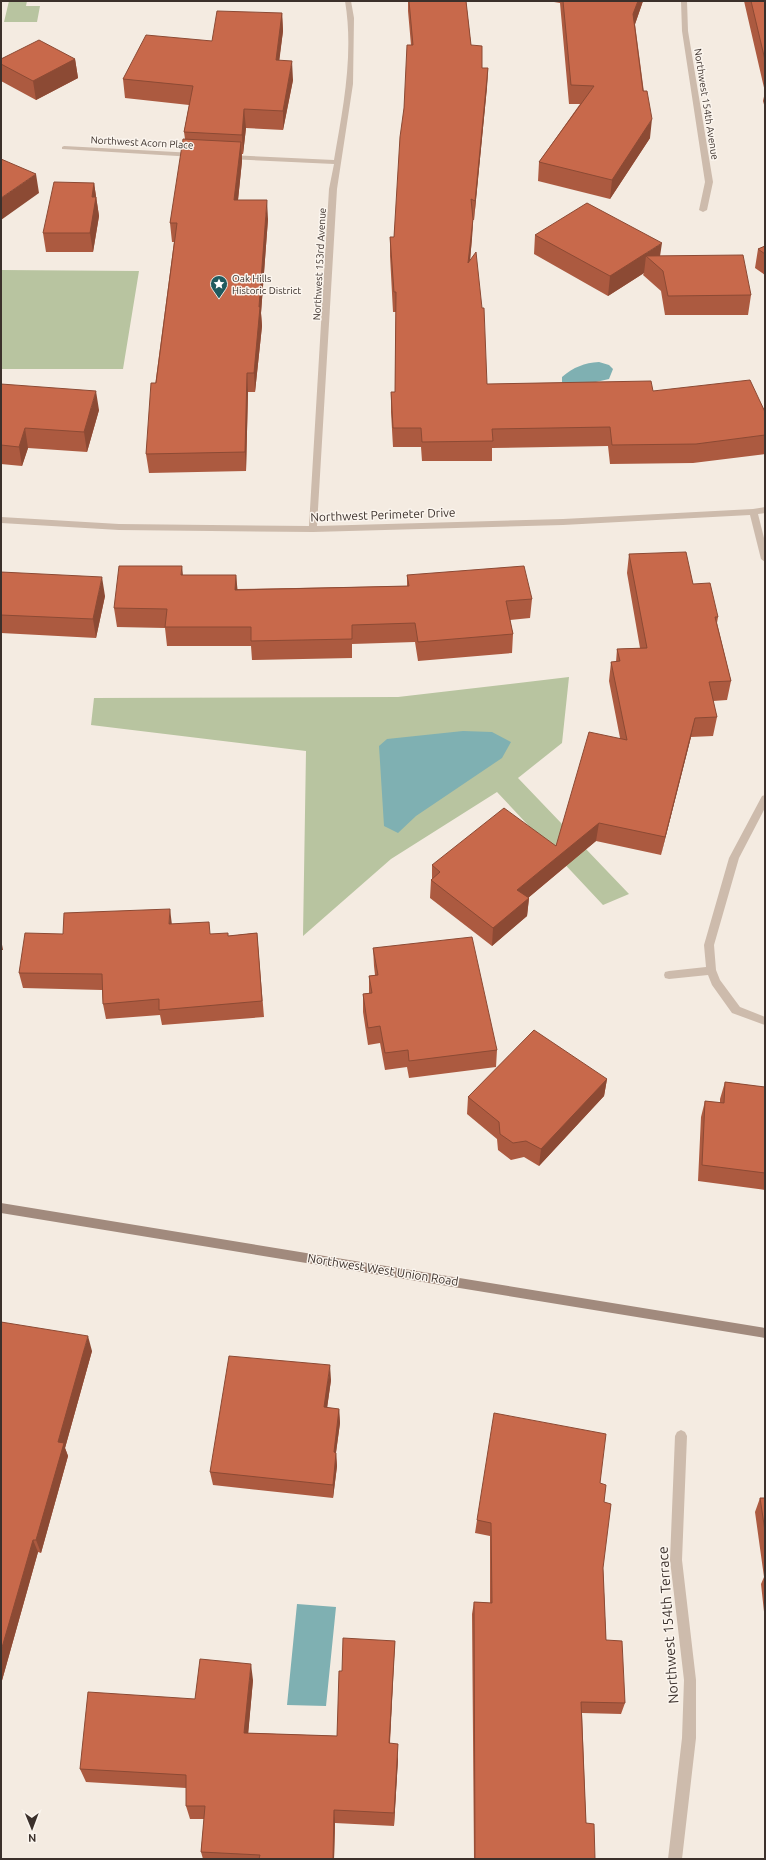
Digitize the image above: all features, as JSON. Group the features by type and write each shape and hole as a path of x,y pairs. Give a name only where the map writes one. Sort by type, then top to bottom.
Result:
{"street":[{"name":"Northwest 153rd Avenue","path":"313,529 333,190 350,84 351,18 348,1"},
{"name":"Northwest 154th Avenue","path":"684,1 685,31 708,169 709,182 704,210"},
{"name":"Northwest Acorn Place","path":"64,148 205,155"},
{"path":"220,156 338,162"},
{"name":"Northwest Perimeter Drive","path":"1,520 119,527 313,529 563,522 753,512 765,510"},
{"path":"753,512 765,559"},
{"path":"765,799 734,858 718,921 709,945 711,970 716,982 736,1010 765,1021"},
{"path":"669,975 711,970"},
{"name":"Northwest West Union Road","path":"1,1208 765,1333"},
{"name":"Northwest 154th Terrace","path":"675,1859 689,1738 690,1680 676,1560 681,1436"}],"green space":[{"path":"9,1 27,1 26,6 40,6 37,22 4,22"},
{"path":"1,270 139,271 123,369 1,369"},
{"path":"569,677 562,743 518,778 629,894 603,905 497,792 391,859 303,936 306,751 91,725 94,698 398,697"}],"water":[{"path":"599,362 609,365 613,369 609,379 587,384 565,385 562,382 562,377 575,368 589,363"},
{"path":"463,731 492,732 511,742 502,758 416,816 398,833 384,826 379,746 387,739"},
{"path":"297,1604 336,1607 326,1706 287,1705"}],"building":[{"path":"409,1 466,1 471,45 482,46 482,68 488,68 475,201 471,199 473,219 468,263 476,252 482,308 484,308 487,384 651,381 653,391 750,380 765,412 765,435 696,444 612,445 610,427 492,429 493,441 422,442 421,428 393,428 391,392 395,392 396,292 394,292 390,237 394,237 400,137 404,108 407,45 413,45"},
{"path":"563,1 638,1 633,14 643,91 647,91 652,119 612,180 539,162 594,86 571,85"},
{"path":"751,1 765,1 765,60"},
{"path":"217,11 282,13 276,60 292,61 283,111 244,109 242,135 184,132 193,86 123,79 146,35 212,41"},
{"path":"39,40 75,59 33,81 1,64 1,59"},
{"path":"183,139 241,142 234,200 267,200 254,373 247,373 245,452 146,454 151,383 156,383 177,223 170,223"},
{"path":"1,159 36,174 1,198"},
{"path":"54,182 94,183 92,197 96,197 90,233 43,233"},
{"path":"587,203 662,243 610,276 535,235"},
{"path":"765,246 765,254 758,249"},
{"path":"743,255 751,295 668,296 663,271 646,256"},
{"path":"1,384 96,391 84,432 25,428 19,447 1,445"},
{"path":"686,552 693,584 710,583 718,617 715,617 731,681 709,682 717,717 695,718 665,837 599,823 517,890 529,898 493,928 431,880 440,872 432,865 504,808 556,846 589,732 627,740 611,662 620,661 617,649 647,648 629,554"},
{"path":"119,566 182,566 181,575 236,575 235,590 409,586 407,575 524,566 532,599 506,601 513,634 418,642 415,623 352,625 352,639 251,641 251,627 165,627 167,609 114,608"},
{"path":"1,572 102,577 93,619 1,615"},
{"path":"170,909 169,924 209,922 210,934 228,933 228,936 257,933 262,1001 159,1010 159,999 103,1004 102,974 19,973 25,933 63,934 64,913"},
{"path":"472,937 497,1050 409,1061 408,1050 385,1053 380,1026 368,1028 363,994 372,993 369,976 378,975 373,948"},
{"path":"534,1030 607,1079 541,1149 526,1141 513,1143 500,1134 499,1122 468,1097"},
{"path":"725,1082 765,1087 765,1173 702,1165 705,1101 724,1103"},
{"path":"1,1322 88,1336 58,1442 64,1443 36,1540 33,1540 1,1651"},
{"path":"229,1356 330,1365 324,1407 339,1409 334,1452 336,1453 333,1485 210,1472"},
{"path":"494,1413 606,1434 600,1483 606,1485 604,1502 611,1504 603,1568 606,1640 622,1641 625,1703 581,1702 586,1823 594,1824 595,1859 475,1859 474,1602 492,1603 491,1523 477,1520"},
{"path":"760,1498 765,1498 765,1531"},
{"path":"343,1638 395,1641 389,1743 398,1744 394,1813 334,1810 333,1859 259,1859 260,1855 201,1852 205,1806 186,1806 186,1775 80,1769 88,1692 195,1699 200,1659 251,1664 244,1733 337,1736 339,1671 342,1671"}],"place":[{"name":"Oak Hills Historic District","path":"219,299"}]}
